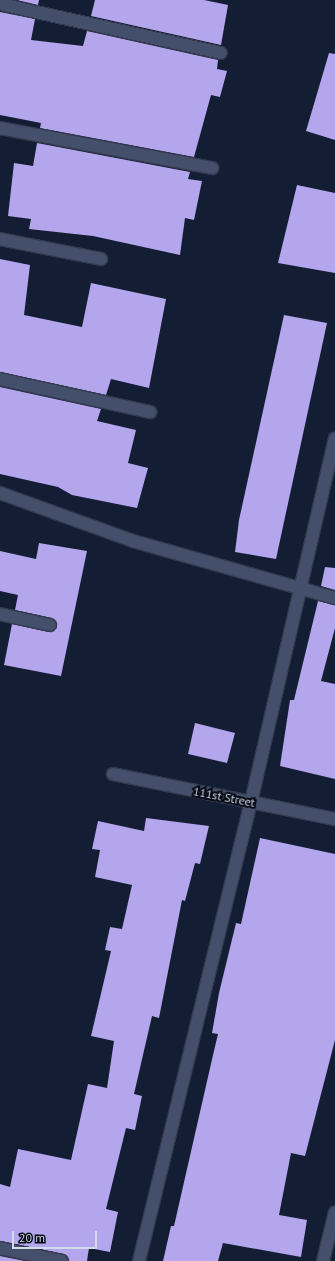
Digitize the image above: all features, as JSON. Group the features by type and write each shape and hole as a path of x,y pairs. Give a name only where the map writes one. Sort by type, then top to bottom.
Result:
{"street":[{"path":"0,4 221,53"},
{"path":"0,128 212,168"},
{"path":"0,239 100,259"},
{"path":"0,379 150,412"},
{"path":"139,1261 251,802 335,439"},
{"path":"0,493 133,541 199,558 335,598"},
{"path":"0,614 50,624"},
{"name":"111st Street","path":"113,774 335,819"},
{"path":"323,1261 335,1212"},
{"path":"0,1248 62,1261"}],"building":[{"path":"17,0 39,0 38,5"},
{"path":"95,0 204,0 228,5 221,45 91,16"},
{"path":"0,12 35,19 31,40 83,46 87,31 218,60 217,69 227,71 220,97 211,95 194,157 40,128 41,123 0,115"},
{"path":"329,53 335,54 335,140 306,131"},
{"path":"37,143 190,172 188,179 202,181 194,220 185,218 180,255 93,236 29,229 31,219 8,216 14,163 33,166"},
{"path":"297,185 335,193 335,273 278,263"},
{"path":"0,259 30,265 24,315 82,327 91,283 166,299 149,388 111,379 106,395 0,372"},
{"path":"284,315 327,323 276,559 235,552 239,520"},
{"path":"0,387 101,409 97,421 136,430 128,463 148,468 137,508 72,495 58,487 0,474"},
{"path":"39,543 87,551 61,676 4,665 12,624 49,632 57,627 52,618 15,610 18,595 0,591 0,551 36,559"},
{"path":"325,567 335,568 335,590 321,586"},
{"path":"318,601 335,605 335,628 321,681 335,684 335,779 280,766 290,700 294,700"},
{"path":"195,723 235,733 227,763 188,754"},
{"path":"146,818 209,826 200,864 195,863 185,901 182,900 159,1018 152,1016 134,1094 142,1096 135,1130 126,1128 106,1209 118,1212 110,1252 89,1248 87,1261 69,1261 64,1254 0,1241 0,1184 10,1187 18,1149 71,1160 88,1084 107,1088 114,1041 91,1036 111,951 105,950 110,927 122,929 132,885 95,877 100,850 92,849 98,821 144,831"},
{"path":"260,838 335,854 335,1040 305,1156 291,1153 279,1215 307,1220 301,1257 223,1243 218,1261 163,1261 171,1226 174,1226 218,1034 212,1033 219,993 236,923 241,924"},
{"path":"0,1256 25,1261 0,1261"}]}
